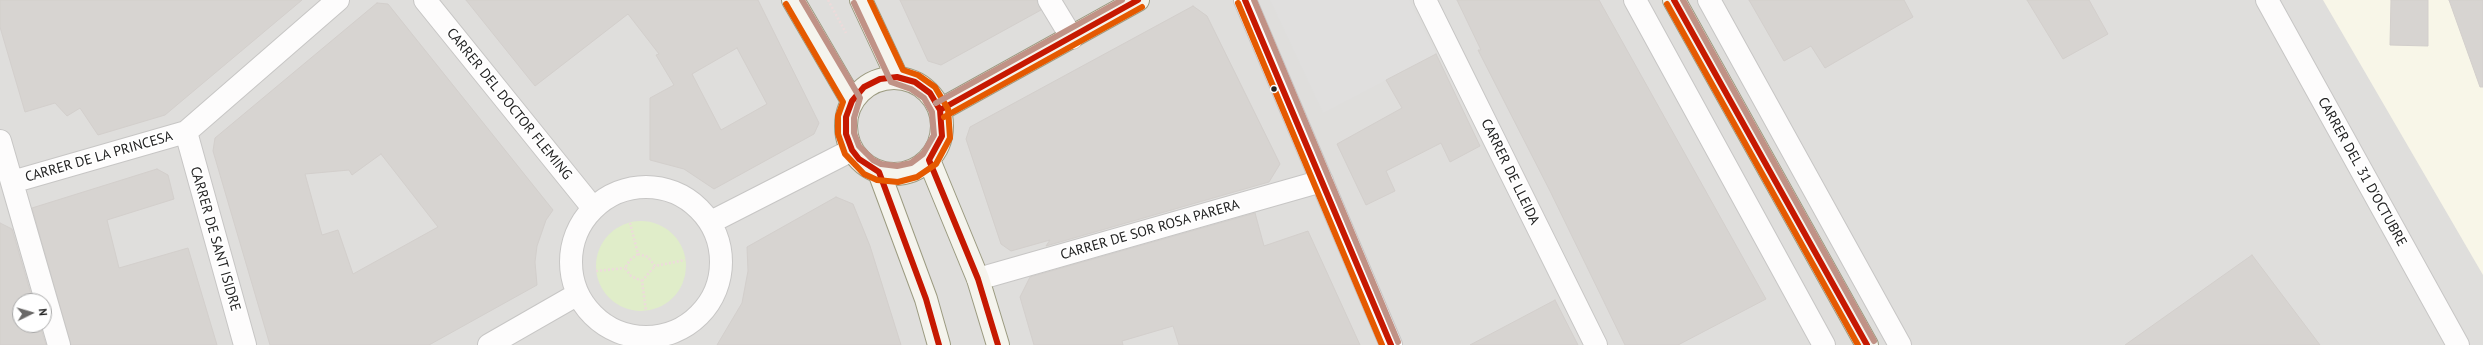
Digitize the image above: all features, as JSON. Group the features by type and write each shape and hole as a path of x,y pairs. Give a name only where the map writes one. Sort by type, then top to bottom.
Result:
{"main road":[{"path":"793,0 852,101"},
{"path":"861,0 897,77"},
{"path":"940,110 1138,0"},
{"path":"1674,0 1867,345"},
{"path":"897,77 915,82 930,93 940,110 942,136 929,160 914,170 897,174 879,172 858,159 852,150 846,134 846,117 852,101 864,88 880,79 897,77"},
{"path":"929,160 978,279 998,345"},
{"path":"879,172 926,299 939,345"}],"street":[{"path":"186,132 338,0"},
{"name":"CARRER DEL DOCTOR FLEMING","path":"425,0 593,208"},
{"path":"1049,0 1072,38"},
{"path":"1246,0 1391,345"},
{"name":"CARRER DE LLEIDA","path":"1425,0 1596,345"},
{"path":"1635,0 1824,345"},
{"path":"1709,0 1900,345"},
{"name":"CARRER DEL 31 D'OCTUBRE","path":"2267,0 2458,345"},
{"name":"CARRER DE LA PRINCESA","path":"9,192 186,132"},
{"name":"CARRER DE SANT ISIDRE","path":"186,132 245,345"},
{"path":"0,141 9,192 59,345"},
{"path":"711,222 852,150"},
{"name":"CARRER DE SOR ROSA PARERA","path":"978,279 1322,180"},
{"path":"655,186 677,192 696,205 711,222 720,246 721,272 713,297 697,318 676,332 651,341 628,335 608,327 591,313 578,294 571,272 572,249 579,227 593,208 611,194 633,187 655,186"},
{"path":"489,345 578,294"}],"path":[{"path":"828,0 850,40"},
{"path":"630,223 638,254"},
{"path":"638,254 648,257 655,266"},
{"path":"625,268 630,260 638,254"},
{"path":"646,311 642,281 655,266 685,260"},
{"path":"596,271 625,268"},
{"path":"625,268 631,276 642,281"}],"shaded area":[{"path":"0,0 2483,0 2483,345 0,345"},
{"path":"1270,0 1409,0 1436,54 1323,113"},
{"path":"2323,0 2483,0 2483,275"}],"green space":[{"path":"641,221 658,225 673,234 682,249 686,266 682,283 673,298 658,307 641,311 624,307 609,298 600,283 596,266 600,249 609,234 624,225"}],"building":[{"path":"0,0 302,0 165,115 98,135 80,108 67,116 55,103 25,112 0,27"},
{"path":"466,0 758,0 819,123 814,134 714,189 684,169 650,160 650,98 674,85 656,55 659,54 628,14 535,86","holes":["737,48 767,104 721,130 692,74"]},
{"path":"900,0 1037,0 1041,10 941,65 928,61"},
{"path":"1457,0 1599,0 1766,299 1678,345 1625,345 1550,191 1478,50 1481,50"},
{"path":"1749,0 1904,0 1913,17 1825,68 1811,46 1784,61"},
{"path":"2027,0 2089,0 2108,34 2063,59"},
{"path":"2391,0 2428,0 2428,46 2390,45"},
{"path":"2449,0 2483,0 2483,87 2480,87"},
{"path":"377,3 388,4 553,210 546,220 537,246 535,262 537,285 429,345 270,345 213,151 215,138","holes":["381,154 438,227 353,274 338,230 322,235 305,174 349,170 352,175"]},
{"path":"1193,6 1207,16 1280,164 1269,182 1046,246 1050,240 1011,251 1001,244 966,139 970,127"},
{"path":"1436,54 1480,146 1450,162 1441,143 1386,171 1395,191 1366,205 1337,144 1402,108 1386,80"},
{"path":"157,169 168,175 174,199 107,220 119,268 188,248 217,345 71,345 32,208"},
{"path":"836,197 853,204 870,246 901,345 717,345 742,303 748,271 747,247"},
{"path":"1255,213 1264,246 1308,231 1360,345 1179,345 1173,326 1122,341 1123,345 1034,345 1020,297 1030,277"},
{"path":"0,223 12,229 31,293 12,293 12,333 42,333 46,345 0,345"},
{"path":"2252,255 2320,345 2125,345"},
{"path":"1555,300 1578,345 1470,345"}],"transit line":[{"path":"802,0 860,98 854,118 854,133 859,146 873,160 881,164 897,166 911,163 923,154 934,135 932,112 924,98 911,89 891,82 854,3"},
{"path":"786,4 843,102 838,116 838,134 845,154 864,174 877,180 898,182 917,177 936,164 950,138 948,109 935,87 918,75 903,70 870,0"},
{"path":"936,103 1122,0"},
{"path":"940,110 1138,0"},
{"path":"1245,0 1391,345"},
{"path":"1254,0 1398,342"},
{"path":"1674,0 1867,345"},
{"path":"1683,0 1874,341"},
{"path":"1238,3 1382,345"},
{"path":"1667,4 1858,345"},
{"path":"944,117 1142,7"},
{"path":"939,345 926,299 879,172 859,159 852,150 846,134 846,117 852,101 864,87 880,79 897,77 915,82 930,93 940,110 942,136 929,160 978,279 998,345"}]}
